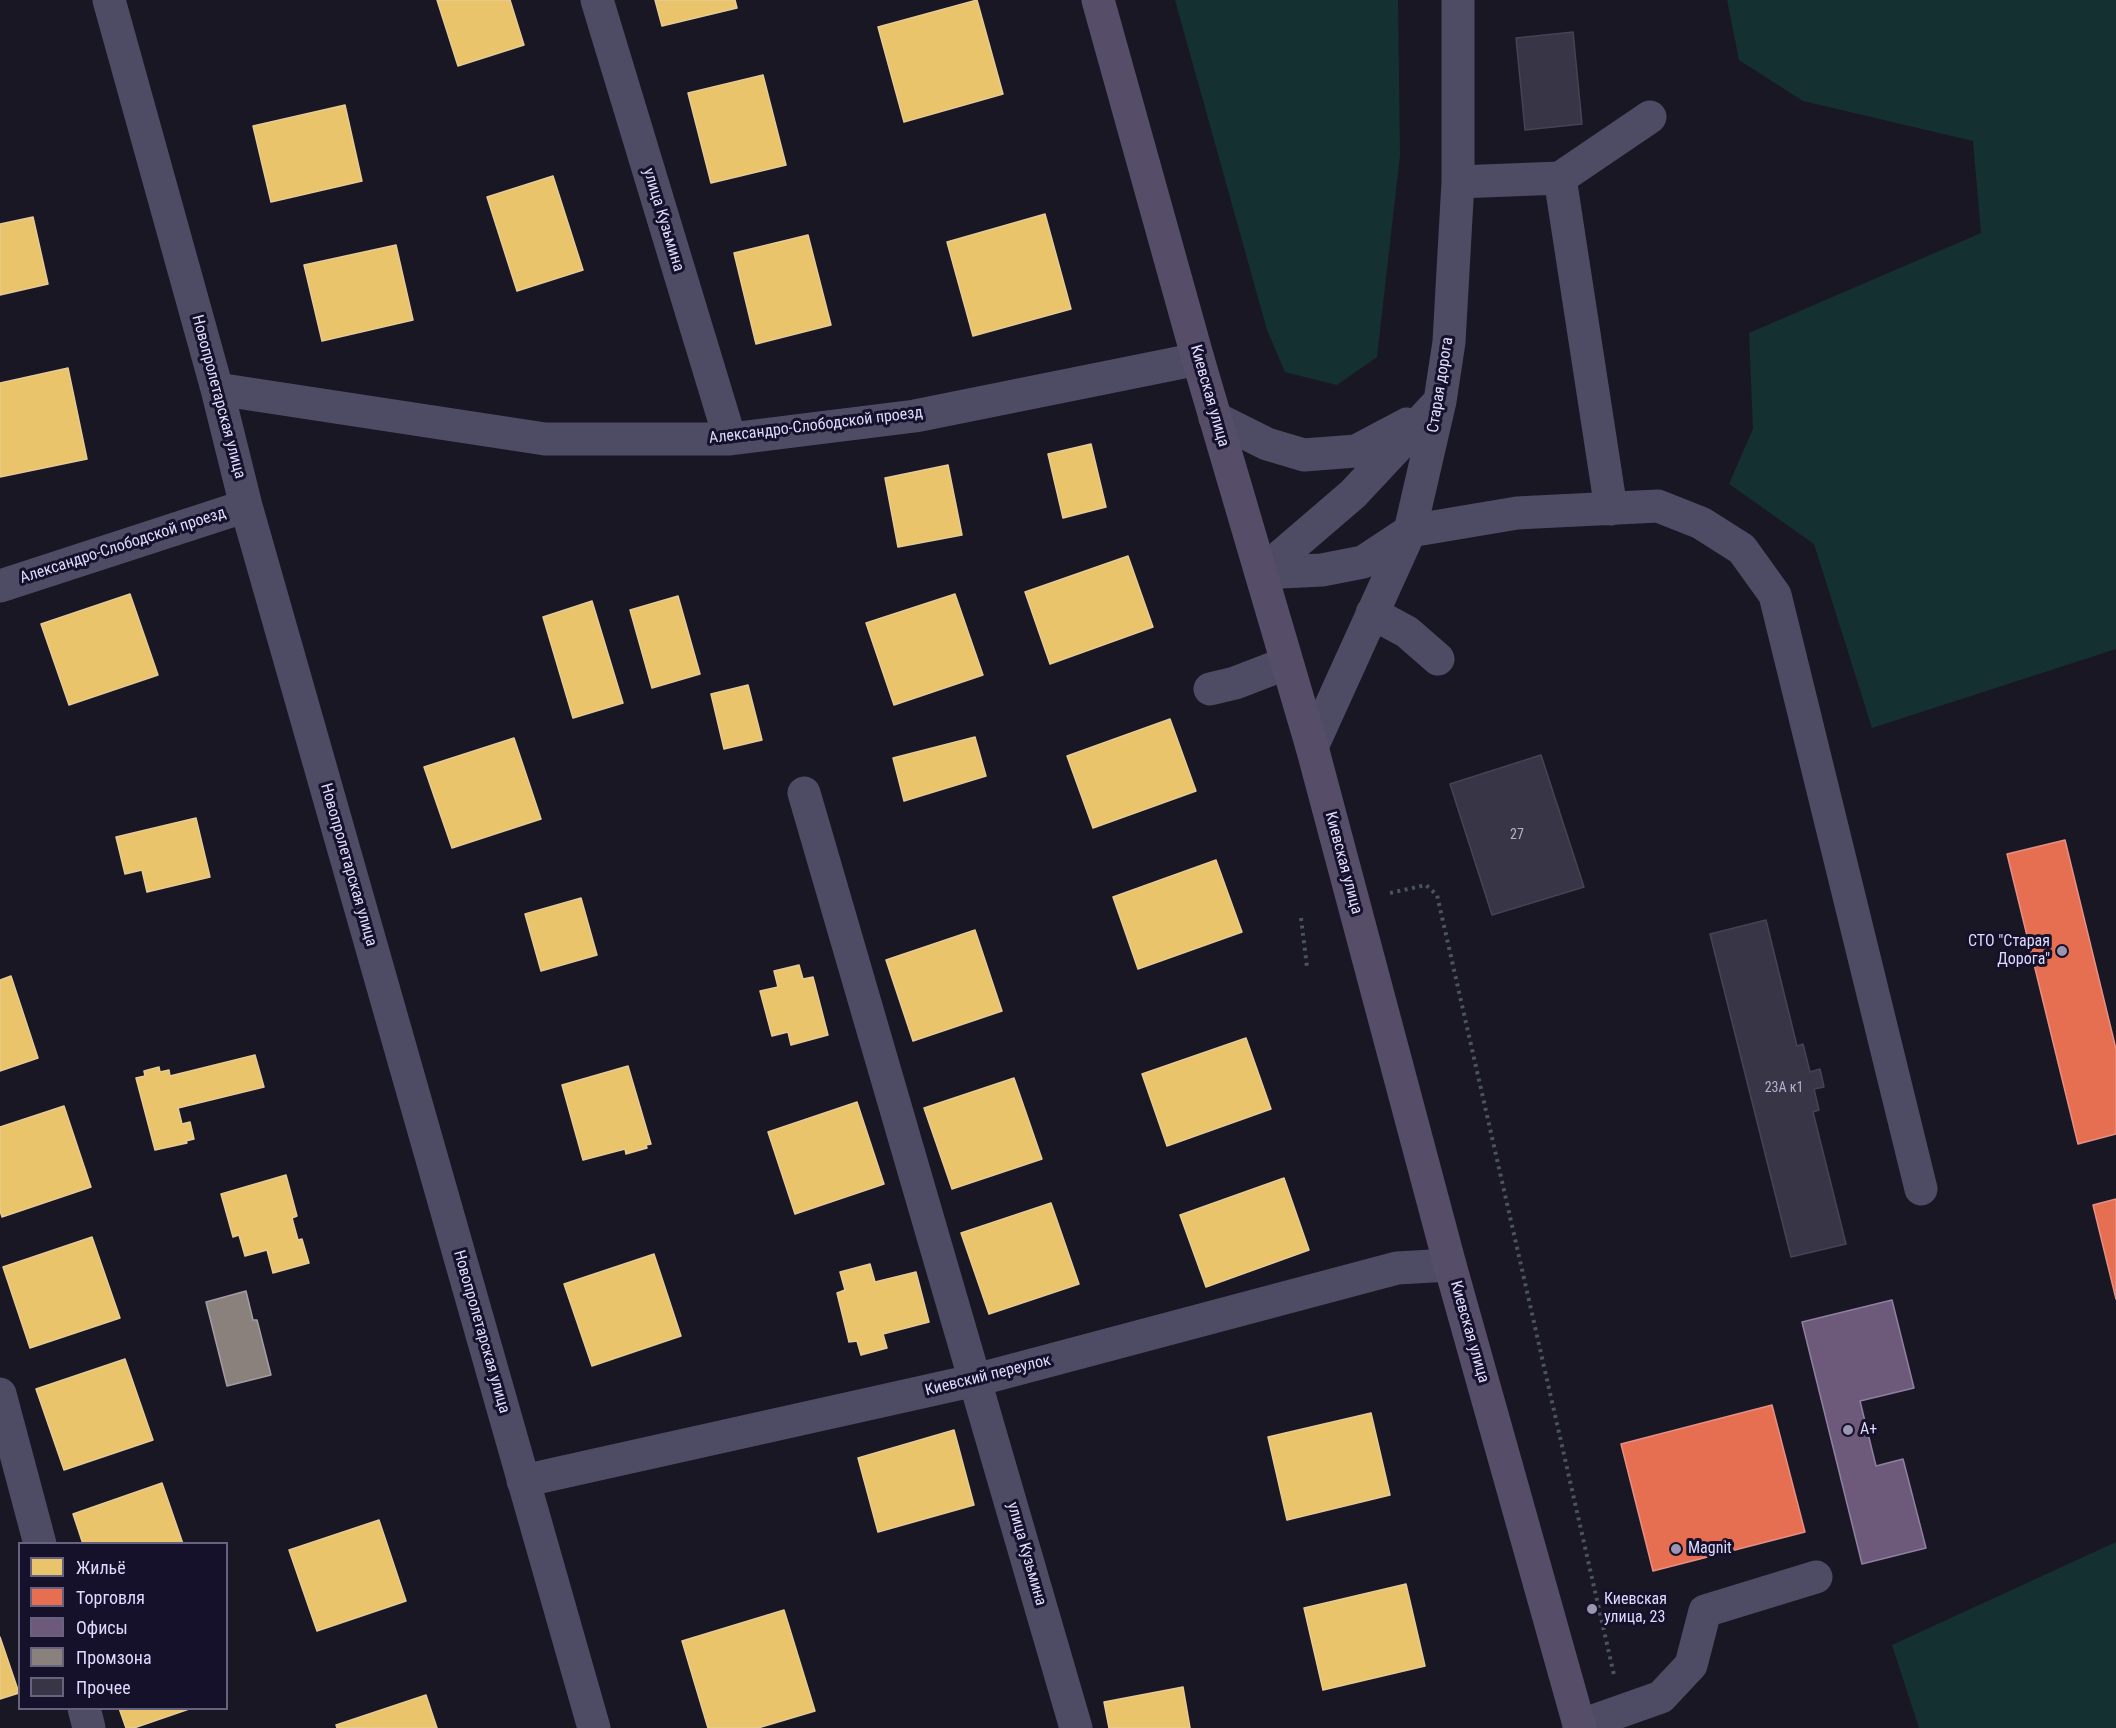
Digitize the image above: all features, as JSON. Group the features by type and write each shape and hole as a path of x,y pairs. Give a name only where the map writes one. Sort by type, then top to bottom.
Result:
{"main road":[{"name":"Киевская улица","path":"1098,0 1198,359 1312,747 1450,1265 1579,1727"}],"street":[{"name":"Новопролетарская улица","path":"109,0 217,389 246,506 594,1728"},
{"name":"улица Кузьмина","path":"597,0 730,439"},
{"name":"Старая дорога","path":"1312,747 1410,531 1440,401 1449,342 1458,182 1458,0"},
{"path":"1458,182 1560,178 1650,117"},
{"path":"1560,178 1611,508"},
{"name":"Александро-Слободской проезд","path":"217,389 546,439 730,439 915,416 1198,359"},
{"path":"1215,418 1266,444 1304,455 1356,451 1401,428 1440,401"},
{"path":"1261,573 1353,494 1440,401"},
{"name":"Александро-Слободской проезд","path":"0,586 246,506"},
{"path":"1261,573 1322,570 1364,561 1410,531 1517,513 1611,508 1658,506 1701,523 1742,549 1775,595 1921,1189"},
{"path":"1372,613 1407,632 1438,658"},
{"path":"1210,689 1234,683 1287,663"},
{"name":"улица Кузьмина","path":"804,793 1076,1728"},
{"name":"Киевский переулок","path":"524,1481 976,1380 1397,1268 1450,1265"},
{"path":"0,1394 39,1542"},
{"path":"1579,1727 1661,1697 1691,1665 1705,1611 1816,1577"},
{"path":"84,1710 89,1728"}],"path":[{"path":"1387,893 1426,885 1437,895 1622,1711"},
{"path":"1301,918 1307,967"}],"green space":[{"path":"1175,0 1398,0 1400,155 1377,357 1337,385 1285,372 1267,330"},
{"path":"1727,0 2116,0 2116,649 1872,728 1814,544 1729,484 1753,429 1749,333 1981,233 1973,141 1803,101 1739,60"},
{"path":"2116,1542 2116,1728 1919,1728 1892,1645"}],"building: Жильё":[{"path":"437,0 510,0 524,45 458,66"},
{"path":"655,0 735,0 737,8 662,26"},
{"path":"977,0 1003,94 904,122 878,27"},
{"path":"763,75 786,165 711,183 688,93"},
{"path":"345,105 362,181 271,202 253,126"},
{"path":"553,176 583,270 517,291 487,197"},
{"path":"1045,214 1071,309 973,336 947,242"},
{"path":"33,217 48,284 0,295 0,224"},
{"path":"808,235 831,325 756,344 734,253"},
{"path":"396,245 413,320 322,341 304,265"},
{"path":"68,368 87,459 0,477 0,383"},
{"path":"1091,444 1106,507 1063,518 1048,454"},
{"path":"948,465 962,535 898,547 885,478"},
{"path":"1128,556 1153,627 1050,664 1025,592"},
{"path":"130,594 158,675 69,705 41,624"},
{"path":"955,594 983,675 894,705 866,623"},
{"path":"678,596 700,674 652,688 630,610"},
{"path":"592,601 623,703 573,718 543,617"},
{"path":"748,685 762,740 724,749 711,694"},
{"path":"1170,719 1196,791 1093,828 1067,756"},
{"path":"975,737 986,776 904,801 893,758"},
{"path":"514,738 541,819 452,848 424,767"},
{"path":"196,818 210,877 147,892 142,870 125,874 116,837"},
{"path":"1216,860 1242,932 1138,969 1113,897"},
{"path":"581,898 597,955 541,971 525,914"},
{"path":"975,930 1002,1011 913,1041 886,960"},
{"path":"799,965 803,979 813,977 828,1035 791,1045 788,1032 772,1036 760,991 778,987 774,971"},
{"path":"11,976 38,1058 0,1071 0,980"},
{"path":"1246,1038 1271,1109 1167,1146 1142,1074"},
{"path":"255,1055 264,1087 178,1108 182,1124 190,1122 194,1139 186,1141 187,1143 155,1150 136,1078 145,1076 144,1071 159,1067 160,1072 169,1070 170,1076"},
{"path":"628,1066 651,1144 646,1145 647,1148 626,1154 625,1149 583,1160 562,1085"},
{"path":"1014,1078 1042,1159 952,1189 924,1108"},
{"path":"857,1102 884,1184 795,1214 768,1132"},
{"path":"64,1106 91,1187 2,1217 0,1211 0,1127"},
{"path":"286,1175 297,1216 292,1218 298,1240 302,1239 309,1263 273,1273 267,1250 245,1256 239,1235 233,1237 221,1194"},
{"path":"1284,1178 1309,1250 1206,1287 1180,1215"},
{"path":"1051,1203 1079,1284 989,1314 961,1233"},
{"path":"92,1237 120,1318 30,1348 3,1267"},
{"path":"654,1254 681,1336 592,1366 564,1284"},
{"path":"870,1264 875,1282 916,1272 929,1322 883,1334 887,1348 861,1355 857,1341 849,1342 837,1293 845,1290 840,1272"},
{"path":"125,1359 153,1440 64,1470 36,1389"},
{"path":"1371,1413 1390,1495 1287,1520 1268,1437"},
{"path":"954,1430 974,1505 878,1532 858,1458"},
{"path":"162,1483 182,1542 82,1542 73,1514"},
{"path":"379,1520 406,1601 317,1631 289,1550"},
{"path":"1406,1584 1425,1666 1323,1690 1304,1608"},
{"path":"784,1610 815,1711 758,1728 708,1728 682,1641"},
{"path":"0,1637 18,1693 0,1699"},
{"path":"1183,1687 1190,1728 1109,1728 1104,1702"},
{"path":"426,1695 437,1728 337,1728 336,1725"},
{"path":"120,1710 186,1710 134,1728 126,1728"}],"building: Торговля":[{"name":"СТО \"Старая Дорога\"","path":"2065,840 2116,1049 2116,1134 2078,1144 2007,854"},
{"path":"2116,1199 2116,1299 2093,1205"},
{"path":"1772,1405 1805,1532 1653,1571 1621,1444"}],"building: Офисы":[{"name":"А+","path":"1892,1300 1914,1388 1860,1401 1876,1466 1903,1459 1926,1548 1862,1564 1802,1322"}],"building: Промзона":[{"path":"246,1291 253,1320 257,1320 271,1375 227,1386 206,1302"}],"building: Прочее":[{"path":"1573,32 1582,124 1525,130 1516,38"},
{"path":"1541,755 1584,887 1492,915 1450,784"},
{"path":"1766,920 1797,1046 1803,1044 1810,1072 1820,1069 1824,1087 1814,1089 1819,1110 1813,1112 1846,1244 1791,1257 1710,934"}],"place":[{"name":"СТО \"Старая Дорога\"","path":"2062,951"},
{"name":"А+","path":"1848,1430"},
{"name":"Magnit","path":"1676,1549"},
{"name":"Киевская улица, 23","path":"1592,1609"}]}
